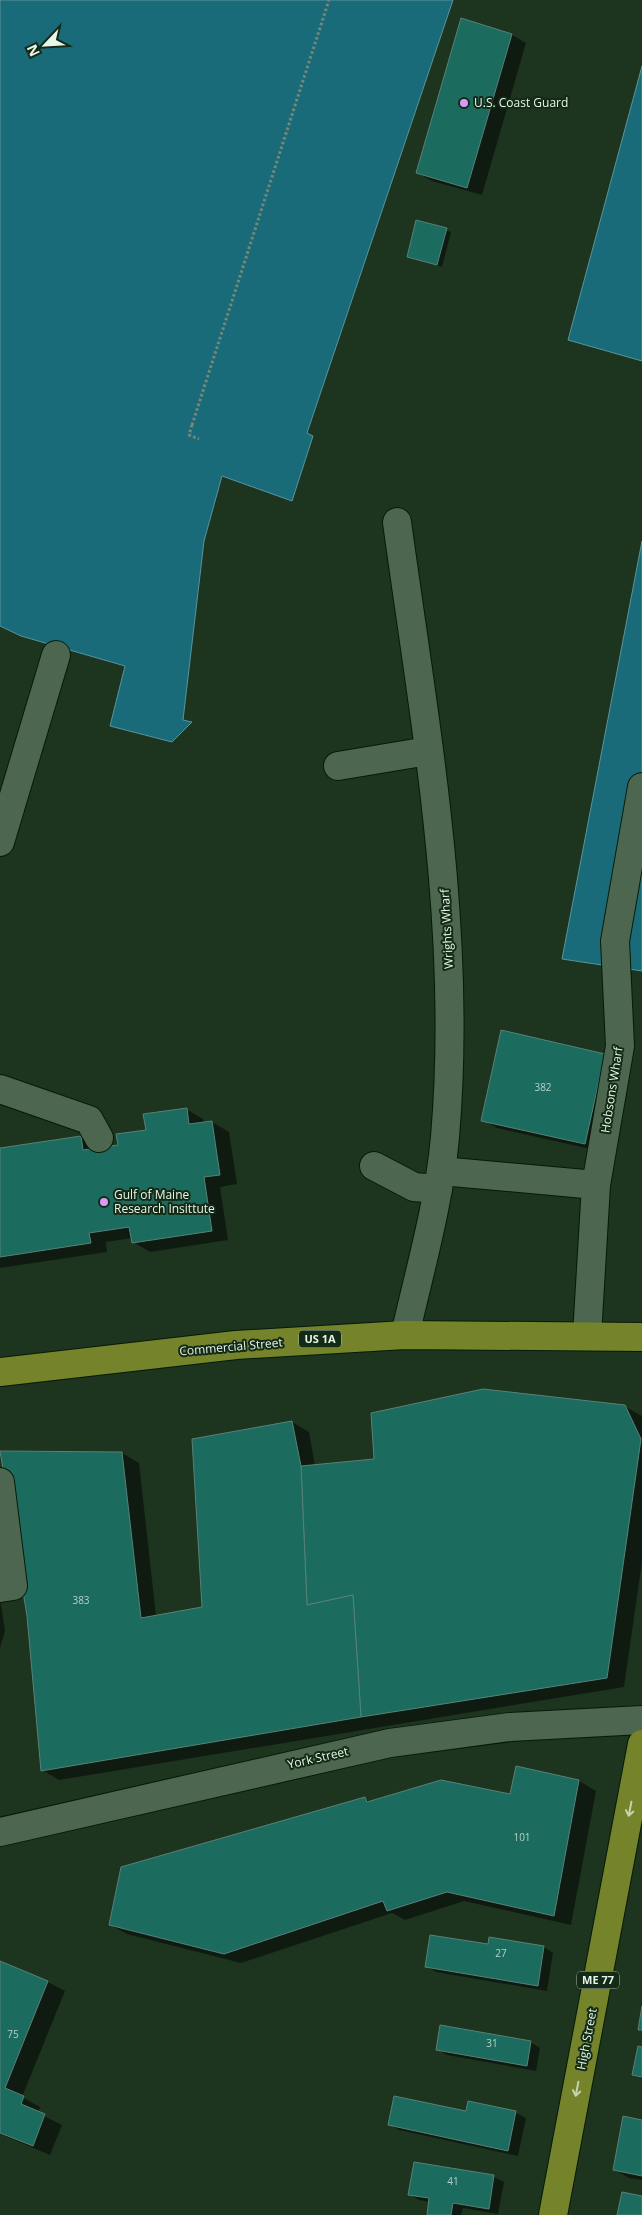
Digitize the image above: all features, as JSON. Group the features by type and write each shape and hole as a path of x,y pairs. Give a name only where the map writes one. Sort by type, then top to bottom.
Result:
{"main road":[{"name":"Commercial Street","path":"0,1372 236,1344 405,1334 642,1337"},
{"name":"High Street","path":"553,2215 642,1744"}],"street":[{"name":"Wrights Wharf","path":"397,522 441,841 449,971 449,1078 440,1180 405,1334"},
{"path":"0,842 56,655"},
{"path":"338,766 428,751"},
{"name":"Hobsons Wharf","path":"587,1336 596,1185 620,1046 614,941 642,787"},
{"path":"0,1089 89,1120 99,1138"},
{"path":"374,1166 414,1187 440,1180 596,1185"},
{"path":"0,1482 14,1586 0,1588"},
{"name":"York Street","path":"0,1832 390,1742 510,1727 642,1720"}],"path":[{"path":"199,440 188,436 329,0"},
{"path":"192,425 212,362"}],"water":[{"path":"0,0 453,0 307,433 313,436 292,501 222,476 204,541 183,720 192,722 172,742 110,726 125,666 21,636 0,626"},
{"path":"642,66 642,361 568,340"},
{"path":"642,541 642,971 562,959"}],"building":[{"name":"U.S. Coast Guard","path":"461,18 512,34 467,188 416,173"},
{"path":"416,220 447,228 437,265 407,257"},
{"path":"501,1030 605,1054 585,1144 481,1121"},
{"name":"Gulf of Maine Research Insittute","path":"187,1108 189,1124 212,1121 220,1175 204,1177 212,1231 132,1243 129,1227 89,1233 91,1243 0,1257 0,1148 81,1136 83,1150 118,1145 116,1134 146,1130 143,1114"},
{"path":"483,1389 625,1405 641,1439 607,1678 361,1717 353,1595 307,1605 301,1466 374,1459 371,1413"},
{"path":"292,1421 301,1466 307,1605 353,1595 361,1717 41,1771 27,1616 0,1451 122,1452 141,1618 202,1607 192,1439"},
{"path":"516,1766 579,1780 554,1916 447,1892 387,1911 383,1901 224,1954 109,1925 121,1867 365,1797 367,1802 441,1780 510,1794"},
{"path":"430,1935 488,1944 489,1937 544,1946 538,1986 425,1967"},
{"path":"0,1961 48,1981 5,2088 24,2096 21,2104 45,2114 33,2146 0,2133"},
{"path":"642,2006 642,2030 638,2030"},
{"path":"440,2025 531,2041 527,2066 436,2050"},
{"path":"638,2046 642,2047 642,2077 632,2075"},
{"path":"394,2096 466,2111 468,2101 516,2111 508,2151 388,2125"},
{"path":"623,2116 642,2120 642,2176 613,2170"},
{"path":"414,2162 494,2175 489,2209 453,2203 451,2215 427,2215 429,2198 408,2195"},
{"path":"622,2192 642,2196 642,2215 617,2215"}],"place":[{"name":"U.S. Coast Guard","path":"464,103"},
{"name":"Gulf of Maine Research Insittute","path":"104,1202"}]}
